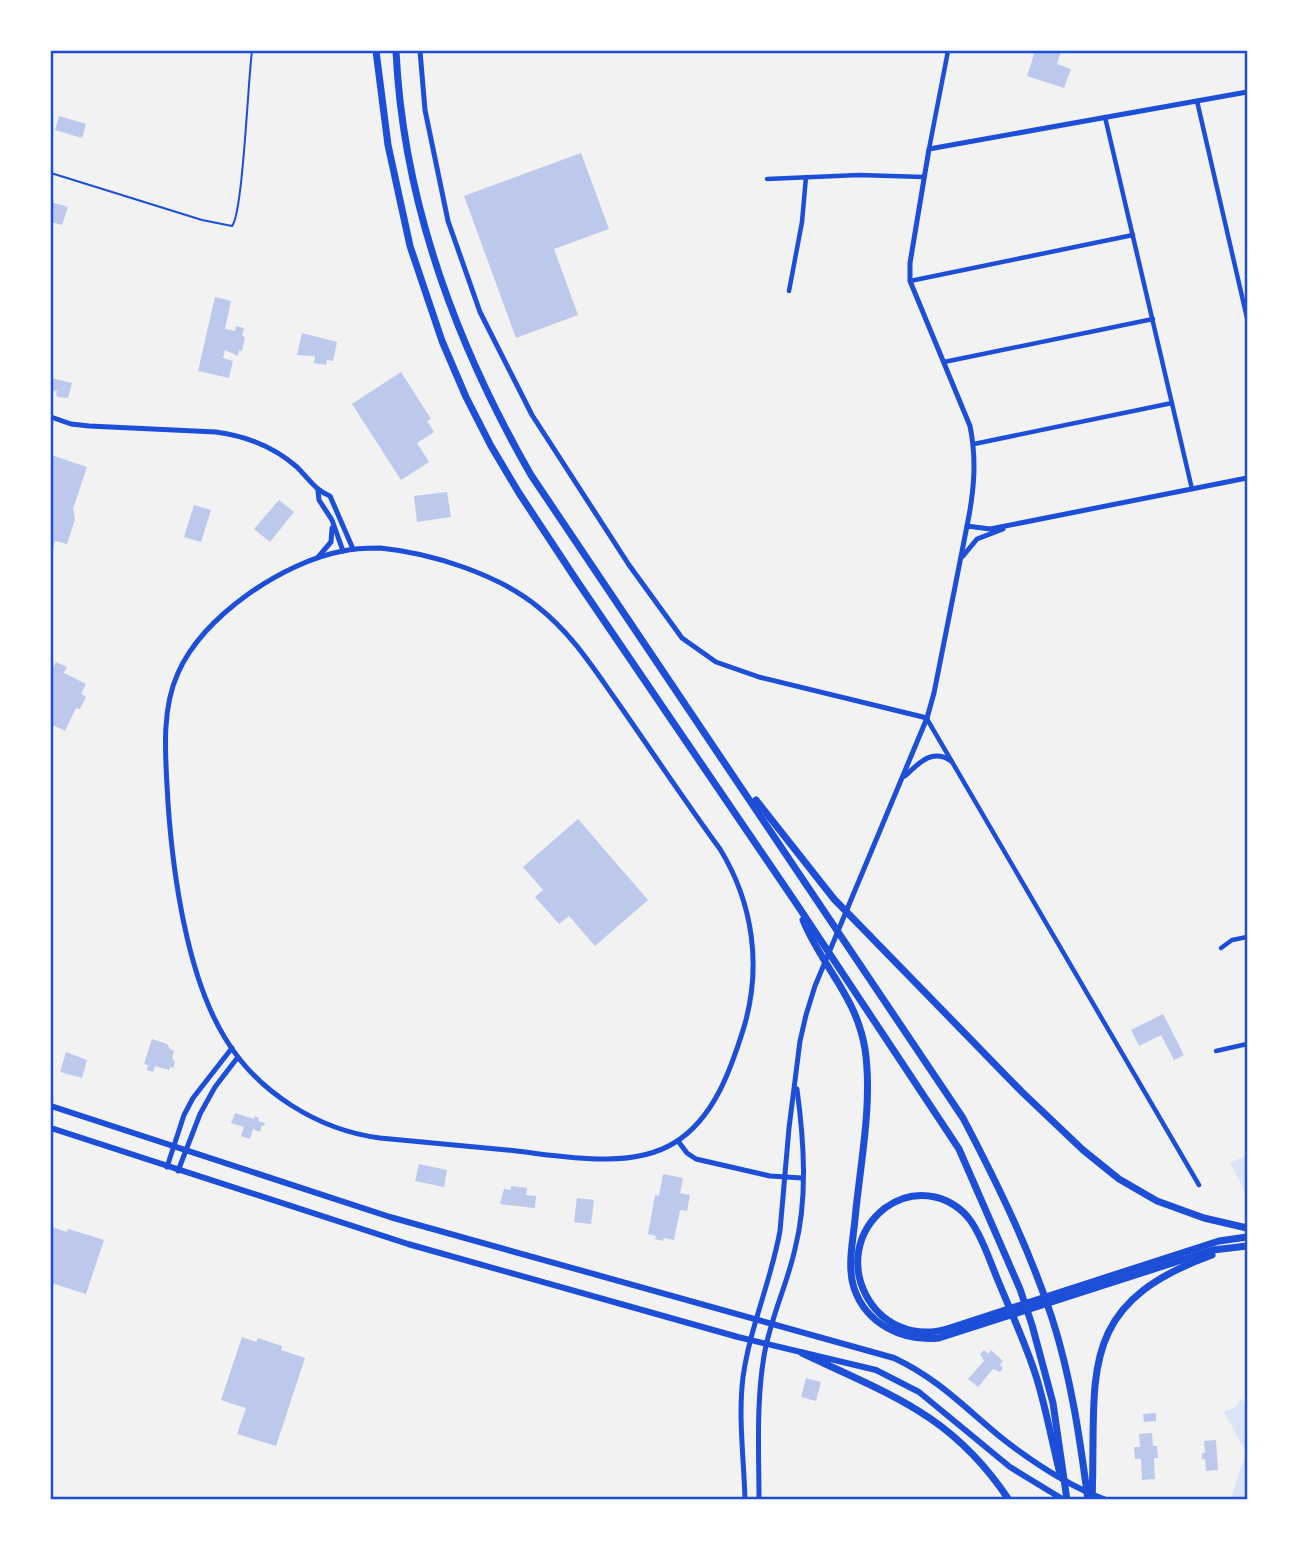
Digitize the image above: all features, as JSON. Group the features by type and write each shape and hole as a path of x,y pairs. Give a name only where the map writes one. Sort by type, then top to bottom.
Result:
{"highway":[{"path":"376,51 388,145 410,246 442,341 466,397 491,446 534,515 959,1149 1020,1289 1032,1325 1053,1403 1066,1500"},
{"path":"396,51 407,140 418,195 447,297 485,390 531,475 963,1118 1003,1194 1052,1318 1089,1478"},
{"path":"723,760 834,899 1022,1092 1083,1150 1119,1180 1157,1201 1192,1215 1247,1228"},
{"path":"798,906 811,939 854,1008 862,1035 866,1065 866,1102 852,1273 860,1302 882,1325 906,1336 939,1338 1213,1250 1247,1247"},
{"path":"1060,1465 1038,1384 1019,1329 1002,1290 970,1220 958,1208 939,1198 916,1195 896,1201 877,1215 862,1238 859,1279 870,1303 884,1317 898,1327 929,1333 940,1331 1219,1241 1247,1237"},
{"path":"1090,1500 1089,1478 1098,1366 1103,1341 1112,1322 1134,1296 1161,1278 1206,1257 1247,1247"},
{"path":"802,1353 922,1411 965,1446 1009,1500"}],"main road":[{"path":"51,1106 390,1217 879,1353 913,1367 952,1394 1028,1458 1070,1484 1106,1500"},
{"path":"51,1128 408,1244 751,1340 865,1367 908,1385 941,1408 1010,1467 1066,1500"}],"street":[{"path":"420,51 425,110 448,221 480,312 532,415 629,565 682,638 716,662 760,677 927,718 1199,1185"},
{"path":"745,1500 741,1405 755,1319 777,1251 800,1041 815,986 927,718 975,482 974,444 964,407 913,292 911,281 910,263 948,51"},
{"path":"929,149 1247,92"},
{"path":"1197,100 1247,318"},
{"path":"1105,117 1192,489"},
{"path":"767,179 873,175 924,177"},
{"path":"789,291 802,222 806,177"},
{"path":"911,281 1133,235"},
{"path":"944,362 1153,319"},
{"path":"974,444 1172,403"},
{"path":"51,417 71,424 89,426 216,432 265,446 296,467 318,491 330,496 354,549"},
{"path":"967,526 990,529 1016,525 1247,478"},
{"path":"318,491 319,500 332,520 343,551"},
{"path":"314,560 331,542 332,520"},
{"path":"961,558 977,539 1016,525"},
{"path":"380,548 416,553 490,578 537,606 588,659 728,862 741,892 752,932 754,952 749,1010 733,1058 714,1101 700,1121 667,1147 644,1154 591,1159 371,1137 331,1125 290,1105 272,1092 238,1057 213,1016 189,943 174,859 166,774 169,702 178,671 199,640 221,617 268,582 314,560 354,549 380,548"},
{"path":"903,779 921,761 929,757 942,756 951,761"},
{"path":"1221,948 1232,940 1247,937"},
{"path":"1216,1051 1247,1044"},
{"path":"167,1167 184,1115 193,1098 232,1048"},
{"path":"178,1171 200,1114 215,1087 238,1057"},
{"path":"759,1500 758,1412 766,1344 799,1234 802,1125 796,1080"},
{"path":"678,1141 687,1153 696,1159 744,1171 802,1178"}],"lane":[{"path":"51,173 232,226 236,221 240,195 252,51"}],"shaded area":[{"path":"1247,1155 1247,1196 1230,1163"},
{"path":"1241,1398 1247,1409 1247,1499 1225,1500 1232,1495 1246,1452 1224,1412 1237,1406"}],"building":[{"path":"1035,51 1061,51 1057,64 1071,69 1064,88 1027,76"},
{"path":"59,116 86,124 82,138 55,130"},
{"path":"581,153 609,229 554,249 578,315 516,338 464,196"},
{"path":"51,202 68,207 62,225 51,222"},
{"path":"215,297 231,301 225,329 235,331 236,326 244,328 242,351 239,350 238,356 225,350 223,358 233,361 229,378 198,371"},
{"path":"302,333 337,342 333,361 327,360 326,365 314,363 315,356 297,355"},
{"path":"401,372 431,419 427,421 434,432 417,443 429,462 401,480 352,404"},
{"path":"51,378 72,383 68,398 58,397 57,391 51,390"},
{"path":"51,455 87,467 73,509 75,519 67,544 55,541 51,553"},
{"path":"447,492 451,517 417,522 414,496"},
{"path":"279,500 294,512 270,542 254,529"},
{"path":"194,505 211,510 201,542 184,537"},
{"path":"56,662 67,667 64,673 86,684 81,694 86,697 80,709 76,708 65,731 51,724 51,667 53,668"},
{"path":"578,819 648,900 595,946 569,916 559,924 535,897 543,890 523,867"},
{"path":"1163,1014 1184,1055 1174,1060 1161,1035 1139,1046 1131,1030"},
{"path":"152,1039 167,1044 174,1051 173,1068 170,1067 169,1070 155,1066 153,1072 147,1070 148,1065 144,1064"},
{"path":"66,1052 87,1060 82,1078 60,1072"},
{"path":"235,1113 254,1119 255,1116 259,1118 258,1121 265,1123 264,1126 262,1125 260,1132 253,1129 250,1139 241,1136 244,1127 231,1123"},
{"path":"419,1164 447,1170 444,1187 415,1181"},
{"path":"663,1174 683,1178 680,1193 690,1195 687,1211 680,1210 674,1240 664,1238 663,1241 648,1234 655,1195 659,1196"},
{"path":"511,1186 527,1188 526,1195 536,1196 535,1208 500,1204 504,1189 511,1190"},
{"path":"577,1198 594,1200 591,1224 574,1222"},
{"path":"51,1227 67,1232 68,1229 104,1240 86,1294 51,1283"},
{"path":"242,1337 256,1342 258,1338 282,1346 281,1350 305,1358 276,1446 237,1434 246,1408 221,1400"},
{"path":"984,1350 988,1354 991,1350 1003,1361 1000,1365 1003,1368 1000,1372 993,1369 978,1387 968,1379 984,1361 980,1354"},
{"path":"806,1378 821,1382 816,1401 801,1397"},
{"path":"1156,1413 1156,1421 1144,1422 1143,1414"},
{"path":"1152,1433 1158,1458 1154,1458 1155,1479 1142,1480 1141,1459 1135,1459 1134,1447 1140,1447 1139,1434"},
{"path":"1216,1440 1218,1470 1206,1471 1205,1459 1202,1459 1202,1453 1205,1453 1204,1441"}]}
